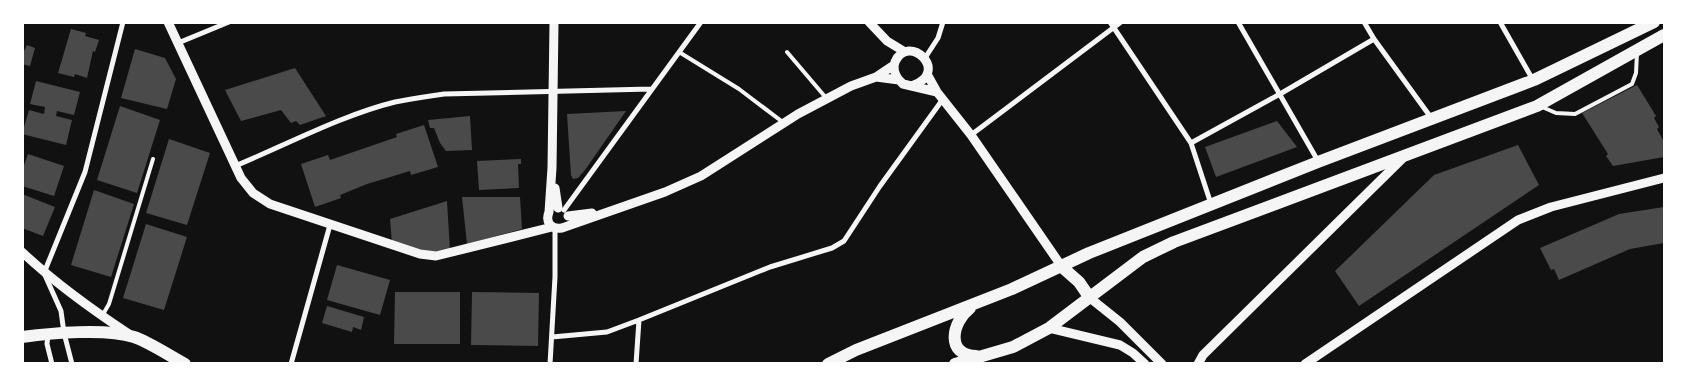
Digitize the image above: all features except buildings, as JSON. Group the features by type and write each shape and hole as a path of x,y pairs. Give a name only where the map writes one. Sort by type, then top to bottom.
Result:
{"main road":[{"path":"828,364 856,350 974,305 1089,253 1318,162 1534,80 1654,22"},
{"path":"955,364 1013,348 1049,328 1143,257 1174,242 1538,106 1664,35"},
{"path":"1062,266 1079,282 1090,298"},
{"path":"974,305 963,313 956,325 954,335 957,348 963,354 980,356"},
{"path":"22,337 64,333 96,333 134,337 185,364"}],"street":[{"path":"72,364 64,333 61,311 44,273 85,172 123,22"},
{"path":"168,22 241,178 253,193 270,204 420,254 436,256 475,248 525,233 556,217 615,210"},
{"path":"178,44 229,22"},
{"path":"550,364 556,217 552,168 554,22"},
{"path":"556,217 701,22"},
{"path":"869,22 887,40 904,52 916,52 925,58 928,69 927,74 920,83 914,85"},
{"path":"925,58 938,38 943,22"},
{"path":"971,135 1112,25 1121,22"},
{"path":"1238,22 1318,162"},
{"path":"1364,22 1432,120"},
{"path":"1500,22 1534,80"},
{"path":"1112,25 1192,143 1211,204"},
{"path":"1192,143 1374,39"},
{"path":"887,40 895,62 896,76 899,80 903,84 914,85 940,95"},
{"path":"556,217 567,223 565,226 665,192 701,176 827,98 851,86 876,77 904,52"},
{"path":"927,74 1062,266"},
{"path":"876,77 899,80"},
{"path":"235,166 341,121 394,103 444,94 652,89"},
{"path":"552,337 606,332 770,267 832,248 844,241 940,95"},
{"path":"1198,364 1203,355 1408,153"},
{"path":"1305,364 1518,220 1551,207 1664,178"},
{"path":"291,364 330,225"},
{"path":"22,252 44,273 79,301 134,337"},
{"path":"1090,298 1120,322 1162,364"},
{"path":"636,364 639,320"},
{"path":"1049,328 1120,344 1146,364"},
{"path":"48,334 47,344 52,364"}],"lane":[{"path":"1538,106 1556,113 1575,114 1632,84 1636,73 1638,50"},
{"path":"679,52 739,89 784,123"},
{"path":"787,52 827,98"},
{"path":"102,316 109,304 152,159"}]}
